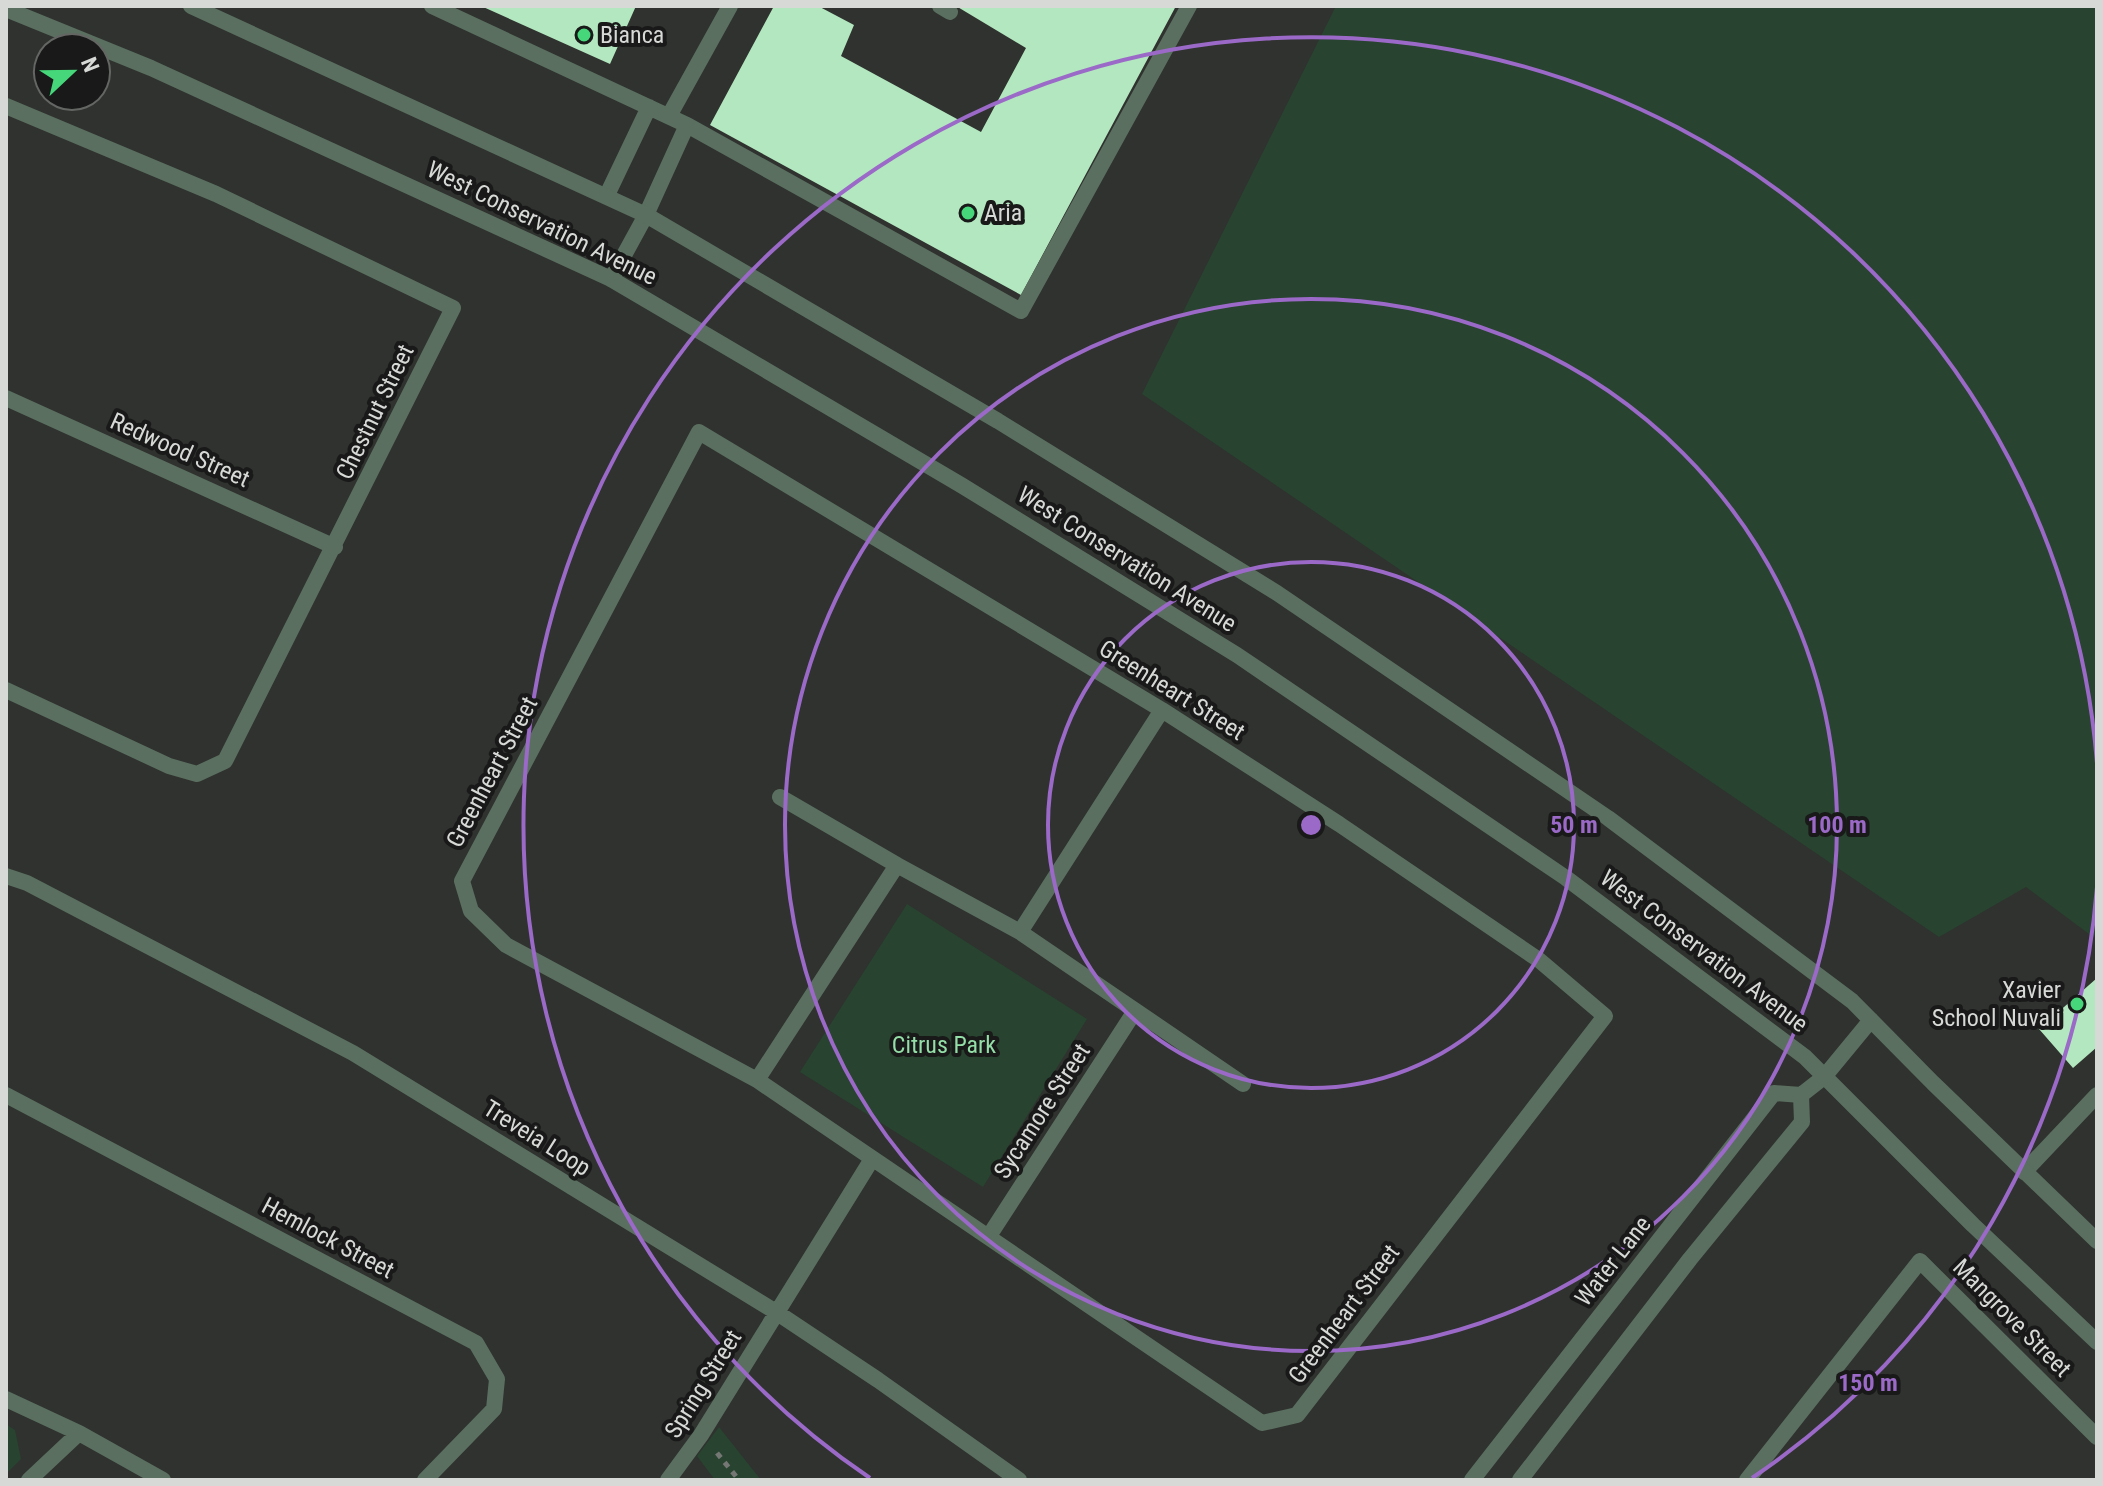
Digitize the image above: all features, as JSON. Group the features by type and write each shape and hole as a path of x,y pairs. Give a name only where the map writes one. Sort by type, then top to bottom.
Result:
{"street":[{"name":"West Conservation Avenue","path":"191,6 646,215 998,421 1277,593 1608,818 1852,1001 2097,1241"},
{"path":"432,6 687,125 1021,311 1189,6"},
{"path":"669,116 730,6"},
{"name":"West Conservation Avenue","path":"6,9 151,68 611,279 961,485 1237,655 1566,878 1805,1057 1973,1225 2097,1342"},
{"name":"Chestnut Street","path":"6,106 216,194 453,308 225,761 197,774 169,766 6,690"},
{"path":"607,195 649,107"},
{"path":"611,279 646,215 687,125"},
{"name":"Redwood Street","path":"6,398 335,547"},
{"name":"Greenheart Street","path":"699,432 1162,710 1339,824 1539,960 1605,1016 1297,1415 1262,1423 757,1080 506,945 471,911 462,881 699,432"},
{"path":"1020,932 1162,710"},
{"path":"780,797 1020,932 1243,1084"},
{"path":"757,1080 897,865"},
{"name":"Treveia Loop","path":"6,876 27,883 353,1053 776,1312 1019,1480"},
{"name":"Sycamore Street","path":"989,1236 1135,1011"},
{"name":"Water Lane","path":"1472,1480 1774,1093 1801,1095 1824,1077 1871,1020"},
{"name":"Hemlock Street","path":"6,1095 476,1343 497,1379 494,1409 425,1480"},
{"path":"1520,1480 1690,1259 1802,1122 1801,1095"},
{"path":"2024,1172 2097,1095"},
{"path":"776,1312 872,1159"},
{"name":"Mangrove Street","path":"1747,1480 1920,1261 2097,1437"},
{"name":"Spring Street","path":"668,1480 701,1435 776,1312"},
{"path":"6,1399 79,1433 163,1480"},
{"path":"29,1480 79,1433"}],"green space":[{"path":"1336,6 2097,6 2097,933 2093,937 2026,887 1939,937 1142,394"},
{"name":"Citrus Park","path":"907,904 1087,1019 983,1187 800,1072"},
{"path":"6,1424 15,1430 21,1459 6,1474"},
{"path":"719,1427 761,1480 715,1480 697,1456"}],"building":[{"name":"Bianca","path":"481,6 636,6 610,64"},
{"name":"Aria","path":"774,6 818,6 854,25 841,56 981,132 1026,48 956,6 1176,6 1021,295 710,125"},
{"path":"2097,978 2097,1047 2073,1068 2039,1029"}],"place":[{"name":"Bianca","path":"584,35"},
{"name":"Aria","path":"968,213"},
{"name":"Xavier School Nuvali","path":"2077,1004"}]}
